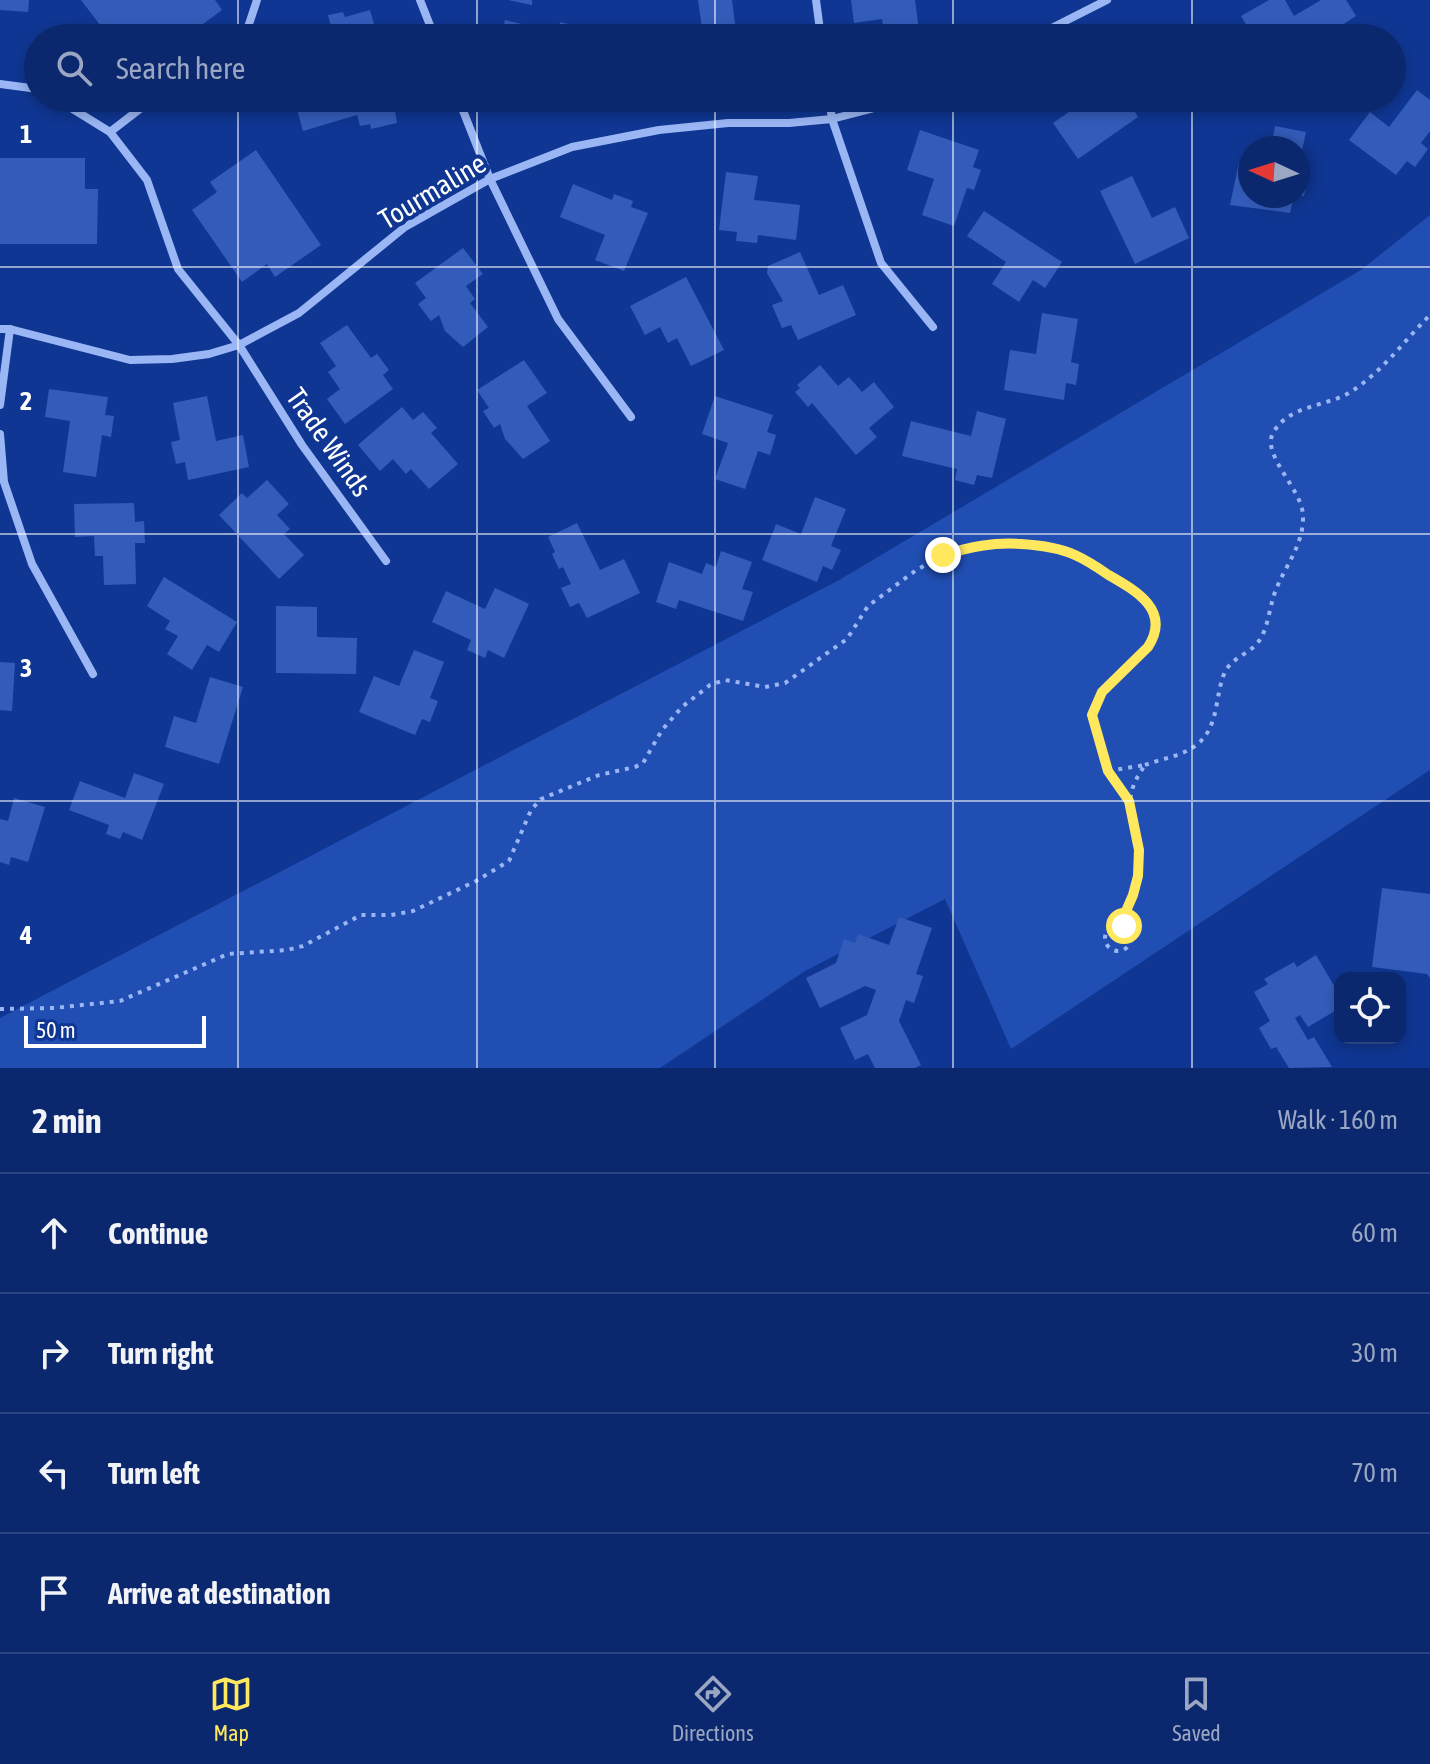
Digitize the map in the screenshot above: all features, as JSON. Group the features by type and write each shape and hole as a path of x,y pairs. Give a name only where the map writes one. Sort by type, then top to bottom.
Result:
{"street":[{"path":"249,24 257,0"},
{"path":"420,0 429,24"},
{"path":"816,0 819,24"},
{"path":"1060,24 1107,0"},
{"path":"0,84 24,87"},
{"path":"78,112 110,132 136,112"},
{"path":"464,112 490,179 558,319 631,417"},
{"path":"831,112 881,263 933,327"},
{"name":"Tourmaline","path":"5,329 130,360 209,354 239,345 299,313 405,227 490,179 572,147 659,130 728,123 789,123 832,119 859,112"},
{"name":"Trade Winds","path":"110,132 147,180 178,269 239,345 302,445 386,561"},
{"path":"0,405 5,329"},
{"path":"0,434 4,482 32,564 93,674"}],"path":[{"path":"1108,771 1145,765 1184,753 1208,732 1219,703 1224,674 1235,658 1259,640 1279,583 1294,556 1303,515 1298,494 1272,450 1271,436 1283,419 1345,395 1378,373 1430,315"},
{"path":"0,1009 54,1008 120,1001 228,954 303,946 361,915 413,911 476,881 509,861 527,818 541,799 599,775 643,763 662,730 682,707 710,685 725,680 765,687 785,683 847,639 868,606 915,571 943,555 974,545 1023,544 1074,554 1143,597 1156,617 1154,638 1102,692 1092,715 1108,771 1129,801"},
{"path":"1120,925 1138,876 1139,850 1129,801 1131,789 1145,765"},
{"path":"1120,925 1127,928 1131,936 1129,945 1118,951 1107,945 1105,937 1111,927 1120,925"}],"shaded area":[{"path":"1430,215 1430,770 1011,1049 945,899 805,971 660,1068 0,1068 0,1018 839,580 1361,270"}],"building":[{"path":"0,0 29,0 28,12 0,10"},
{"path":"81,0 215,0 222,10 203,24 99,24"},
{"path":"508,0 532,0 532,5"},
{"path":"698,0 732,0 735,24 701,24"},
{"path":"851,0 915,0 918,24 883,24 882,19 854,23"},
{"path":"1269,0 1285,0 1294,16 1321,0 1346,0 1356,16 1344,24 1246,24 1241,16"},
{"path":"370,10 374,24 330,24 328,15 343,12 345,17"},
{"path":"1417,90 1430,100 1430,131 1421,143 1428,149 1415,167 1407,161 1396,175 1349,140 1370,112 1389,127 1400,112 1406,112 1406,105"},
{"path":"298,112 395,112 397,123 371,129 370,124 360,126 357,115 303,131"},
{"path":"1069,112 1135,112 1138,117 1078,159 1053,123"},
{"path":"1275,126 1306,132 1305,136 1273,136"},
{"path":"920,130 979,150 973,167 981,170 974,190 967,188 954,226 922,215 934,179 907,170"},
{"path":"256,150 321,245 275,277 267,264 242,282 192,210 217,192 210,182"},
{"path":"0,158 85,158 85,189 98,189 97,244 0,244"},
{"path":"1238,167 1238,206 1230,205"},
{"path":"726,172 758,176 754,200 800,205 796,240 758,235 757,243 736,241 737,232 719,230"},
{"path":"1132,176 1152,218 1175,207 1189,238 1135,264 1100,191"},
{"path":"573,184 612,200 614,194 633,201 631,207 648,213 624,271 595,260 605,235 560,217"},
{"path":"1252,208 1291,208 1290,213"},
{"path":"984,211 1062,262 1045,288 1033,280 1019,302 992,284 1006,262 967,236"},
{"path":"463,248 483,274 466,286 475,299 470,303 488,327 463,347 445,331 439,315 431,321 418,304 426,298 415,283"},
{"path":"800,252 819,295 843,285 856,315 798,340 791,325 782,328 772,305 783,301 767,273 768,266"},
{"path":"686,277 724,350 691,366 677,338 668,343 660,327 645,335 630,306"},
{"path":"1042,313 1078,319 1071,362 1079,364 1076,385 1066,383 1064,400 1004,390 1010,350 1036,354"},
{"path":"347,325 371,358 377,354 389,370 383,375 393,389 345,424 327,399 340,389 328,372 336,366 320,343"},
{"path":"524,360 547,393 527,406 550,441 523,459 505,439 500,424 494,428 483,411 489,408 477,390"},
{"path":"820,365 838,386 849,377 862,392 874,382 894,407 869,428 877,437 856,455 812,403 808,407 795,392 800,388 797,385"},
{"path":"49,389 108,397 105,415 114,416 111,437 102,435 96,477 63,472 70,421 45,417"},
{"path":"207,396 216,441 243,435 249,467 188,480 185,462 176,464 171,442 180,440 173,403"},
{"path":"715,396 773,415 767,432 776,435 770,455 758,451 745,489 715,479 728,443 702,434"},
{"path":"402,407 413,420 423,412 437,428 431,433 458,464 429,489 411,469 406,474 393,459 380,471 358,445"},
{"path":"977,411 1006,419 992,478 977,475 974,485 955,480 957,469 902,456 911,421 971,436"},
{"path":"267,480 289,504 277,515 290,529 284,534 304,555 279,579 219,515 242,493 247,498"},
{"path":"815,497 846,509 831,546 841,550 832,570 823,566 817,582 762,560 776,524 801,534"},
{"path":"134,503 135,522 144,521 145,543 135,543 136,584 104,585 103,556 95,556 94,536 75,537 74,504"},
{"path":"577,523 600,570 624,559 640,593 587,618 579,603 570,607 561,588 571,584 563,567 559,569 548,537"},
{"path":"721,551 752,562 742,589 753,592 743,621 679,600 676,609 656,602 669,562 702,574 706,563 716,567"},
{"path":"164,577 237,622 219,652 207,645 192,670 167,654 178,636 165,629 170,621 147,606"},
{"path":"495,588 529,604 504,658 488,650 485,658 467,650 471,640 432,622 446,591 485,609"},
{"path":"276,606 317,607 317,637 357,638 356,674 276,673"},
{"path":"414,650 444,662 430,698 438,701 430,722 422,719 415,735 359,712 374,676 399,686"},
{"path":"0,662 15,663 12,711 0,710"},
{"path":"210,677 243,687 219,764 165,747 174,716 196,723"},
{"path":"134,773 164,784 142,840 123,832 120,839 106,834 109,825 69,810 80,781 125,798"},
{"path":"14,798 45,807 28,862 11,857 9,865 0,862 0,819 8,821"},
{"path":"1382,888 1430,894 1430,978 1427,974 1372,967"},
{"path":"899,917 932,928 916,974 923,976 914,1003 906,1000 899,1021 921,1065 915,1068 875,1068 868,1054 855,1060 840,1028 867,1015 876,990 865,986 820,1008 806,978 836,963 844,939 855,943 858,934 889,945"},
{"path":"1316,955 1334,986 1334,1012 1308,1027 1300,1015 1295,1018 1308,1040 1314,1037 1332,1067 1289,1068 1276,1047 1271,1049 1259,1028 1270,1021 1254,992 1268,984 1264,979 1294,962 1297,967"}],"route":[{"path":"943,555 974,545 995,543 1023,544 1074,554 1143,597 1156,617 1154,638 1102,692 1092,715 1108,771 1129,801 1139,850 1138,876 1120,925 1124,926"}]}
